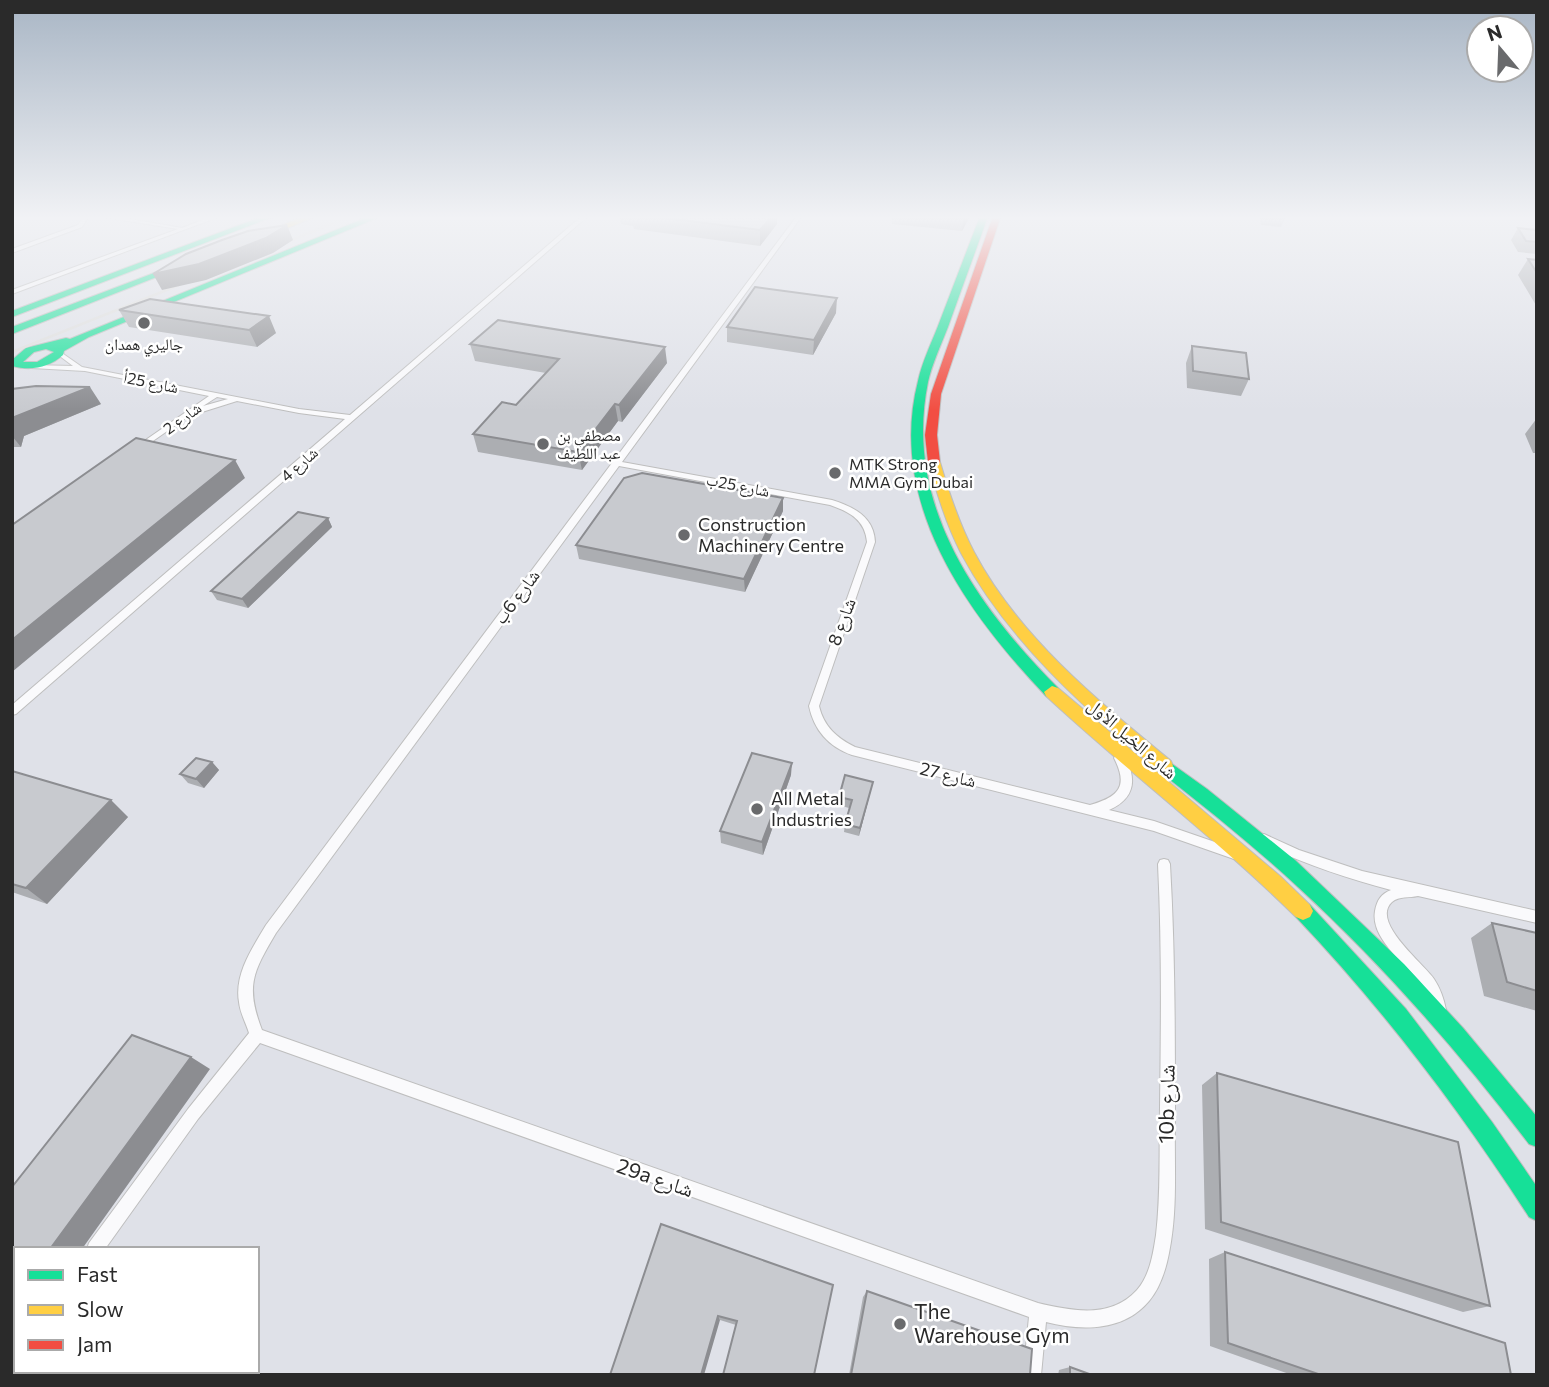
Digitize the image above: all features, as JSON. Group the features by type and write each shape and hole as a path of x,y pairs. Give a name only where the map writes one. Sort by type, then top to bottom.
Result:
{"main road":[{"path":"12,302 70,281"},
{"path":"12,314 100,281"},
{"path":"12,331 143,281"},
{"path":"19,360 150,281"},
{"path":"19,360 31,350 54,350 219,281"},
{"name":"شارع الخيل الأول","path":"960,281 919,392 915,436 921,485 933,522 952,563 996,629 1045,686 1118,755 1249,861 1325,933 1402,1020 1482,1125 1537,1209"},
{"name":"شارع الخيل الأول","path":"974,281 940,379 933,408 933,450 939,481 950,514 993,593 1047,660 1123,734 1238,824 1367,938 1439,1012 1537,1136"}],"street":[{"path":"12,292 43,281"},
{"name":"شارع 4","path":"12,711 511,281"},
{"name":"شارع 6ب","path":"257,1035 248,1010 245,985 256,956 271,929 752,281"},
{"path":"54,350 85,369"},
{"path":"19,360 85,369"},
{"name":"شارع 25أ","path":"85,369 349,421"},
{"name":"شارع 2","path":"126,458 216,394"},
{"path":"181,418 240,398"},
{"name":"شارع 25ب","path":"617,463 832,503 857,514"},
{"name":"شارع 8","path":"824,732 815,715 815,697 871,542 868,527 857,514"},
{"name":"شارع 27","path":"824,732 852,751 1177,833 1249,861"},
{"name":"شارع 27","path":"1078,808 1102,808 1120,799 1128,783 1128,774 1118,755"},
{"path":"1238,824 1282,848 1328,866 1537,917"},
{"name":"10b شارع","path":"1106,1319 1132,1306 1143,1296 1156,1270 1163,1234 1168,1065 1164,864"},
{"path":"1439,893 1396,893 1384,901 1380,916 1387,933 1433,989 1439,1012"},
{"path":"96,1247 194,1114 257,1035"},
{"name":"29a شارع","path":"257,1035 1038,1312 1064,1319 1106,1319"},
{"path":"1032,1375 1038,1312"}],"building":[{"path":"755,287 837,298 814,340 727,327"},
{"path":"150,299 269,316 249,330 119,310"},
{"path":"498,320 665,347 619,405 615,404 578,452 473,434 502,402 516,405 559,359 470,344"},
{"path":"1192,346 1246,353 1249,379 1193,371"},
{"path":"36,386 90,387 12,418 12,389"},
{"path":"136,438 235,460 12,640 12,525"},
{"name":"Construction Machinery Centre","path":"642,473 783,498 744,579 576,545 624,478"},
{"path":"298,512 328,518 242,599 211,591"},
{"name":"All Metal Industries","path":"752,753 792,763 762,842 720,831"},
{"path":"196,758 212,762 196,779 180,774"},
{"path":"12,771 111,800 26,888 12,884"},
{"path":"845,775 873,782 860,828 845,824 852,800 839,797"},
{"path":"1492,923 1537,933 1537,991 1507,982"},
{"path":"132,1035 191,1057 51,1247 14,1247 12,1300 12,1187"},
{"path":"1217,1073 1458,1142 1490,1306 1221,1222"},
{"path":"661,1224 833,1285 814,1375 723,1375 737,1321 718,1316 701,1375 610,1375"},
{"path":"1225,1252 1505,1343 1511,1375 1321,1375 1228,1343"},
{"name":"The Warehouse Gym","path":"867,1291 1032,1349 1030,1375 851,1375"},
{"path":"1070,1367 1092,1375 1070,1375"}],"railway":[{"path":"12,352 190,281"}],"traffic: fast":[{"path":"12,314 100,281"},
{"path":"12,331 142,281"},
{"path":"58,350 85,335 219,281"},
{"path":"960,281 923,380 916,424 919,468 929,510 945,551 967,590 993,627 1052,692"},
{"path":"50,348 58,350 59,353 44,363 33,366 15,363 30,350 66,341"},
{"path":"1165,766 1271,851 1337,910 1455,1035 1537,1136"},
{"path":"1303,911 1368,980 1428,1053 1537,1209"}],"traffic: slow":[{"path":"934,462 948,509 968,553 993,594 1056,669 1091,703 1165,766"},
{"path":"1052,692 1114,748 1242,854 1303,911"}],"traffic: jam":[{"path":"934,462 931,435 936,394 975,281"}],"place":[{"name":"جاليري همدان","path":"144,323"},
{"name":"مصطفي بن عبد اللطيف","path":"543,444"},
{"name":"MTK Strong MMA Gym Dubai","path":"835,473"},
{"name":"Construction Machinery Centre","path":"684,535"},
{"name":"All Metal Industries","path":"757,809"},
{"name":"The Warehouse Gym","path":"900,1324"}]}
